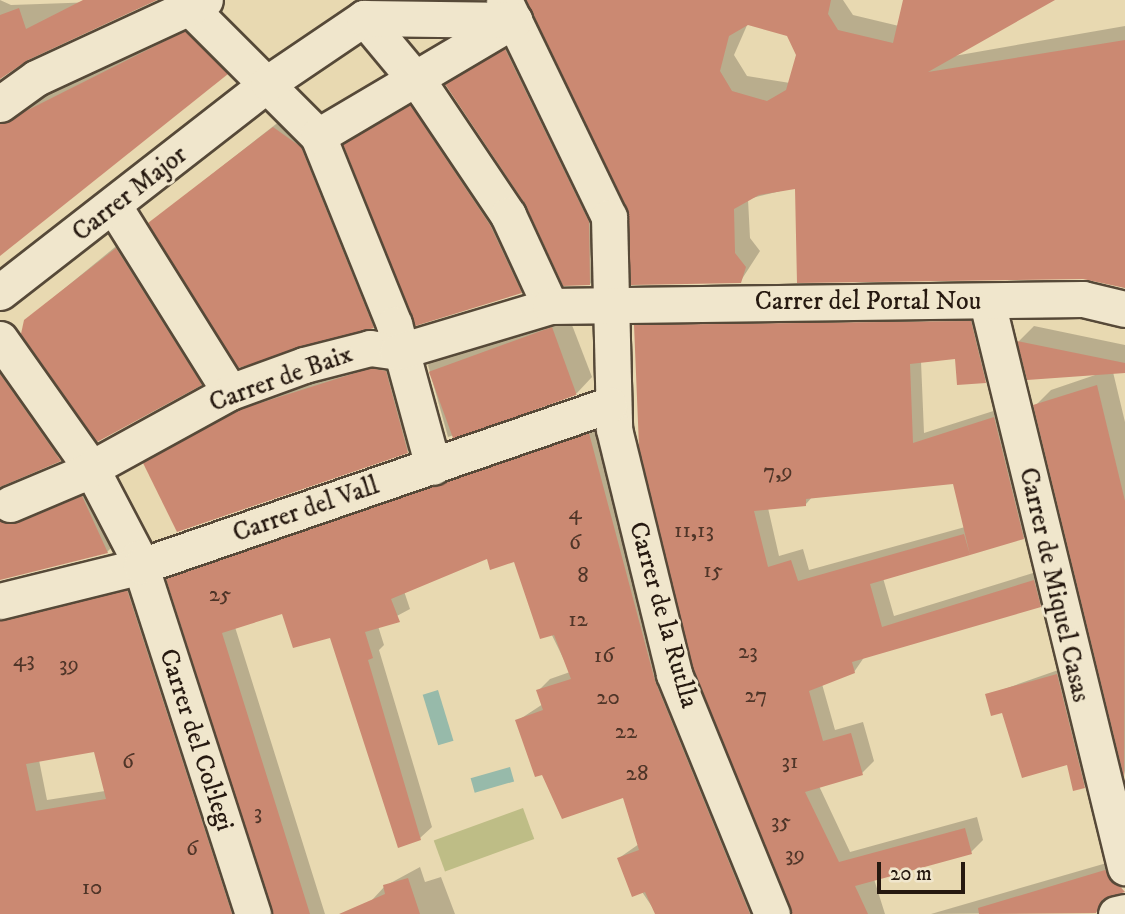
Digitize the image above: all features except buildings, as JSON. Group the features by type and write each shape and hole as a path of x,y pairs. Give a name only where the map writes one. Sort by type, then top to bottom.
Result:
{"street":[{"path":"0,104 36,78 185,4 263,87 318,136 351,207 394,324 397,352 433,467"},
{"path":"366,9 513,18"},
{"path":"366,9 508,215 550,306"},
{"name":"Carrer Major","path":"0,292 115,208 263,87 366,9"},
{"path":"318,136 420,84 513,18"},
{"name":"Carrer de la Rutlla","path":"513,18 609,217 608,405 674,674 772,914"},
{"path":"115,208 230,392"},
{"name":"Carrer del Portal Nou","path":"610,302 987,302 1083,299 1125,309"},
{"name":"Carrer de Baix","path":"10,503 91,468 230,392 370,348 397,352 550,306 610,302"},
{"name":"Carrer de Miquel Casas","path":"987,302 1125,867"},
{"name":"Carrer del Col·legi","path":"0,339 91,468 141,566 253,914"},
{"name":"Carrer del Vall","path":"0,601 141,566 608,405"},
{"path":"1116,914 1125,912"}],"shaded area":[{"path":"438,690 453,741 438,745 423,695"},
{"path":"510,767 514,781 475,793 471,778"},
{"path":"523,808 534,839 445,872 434,840"}]}
